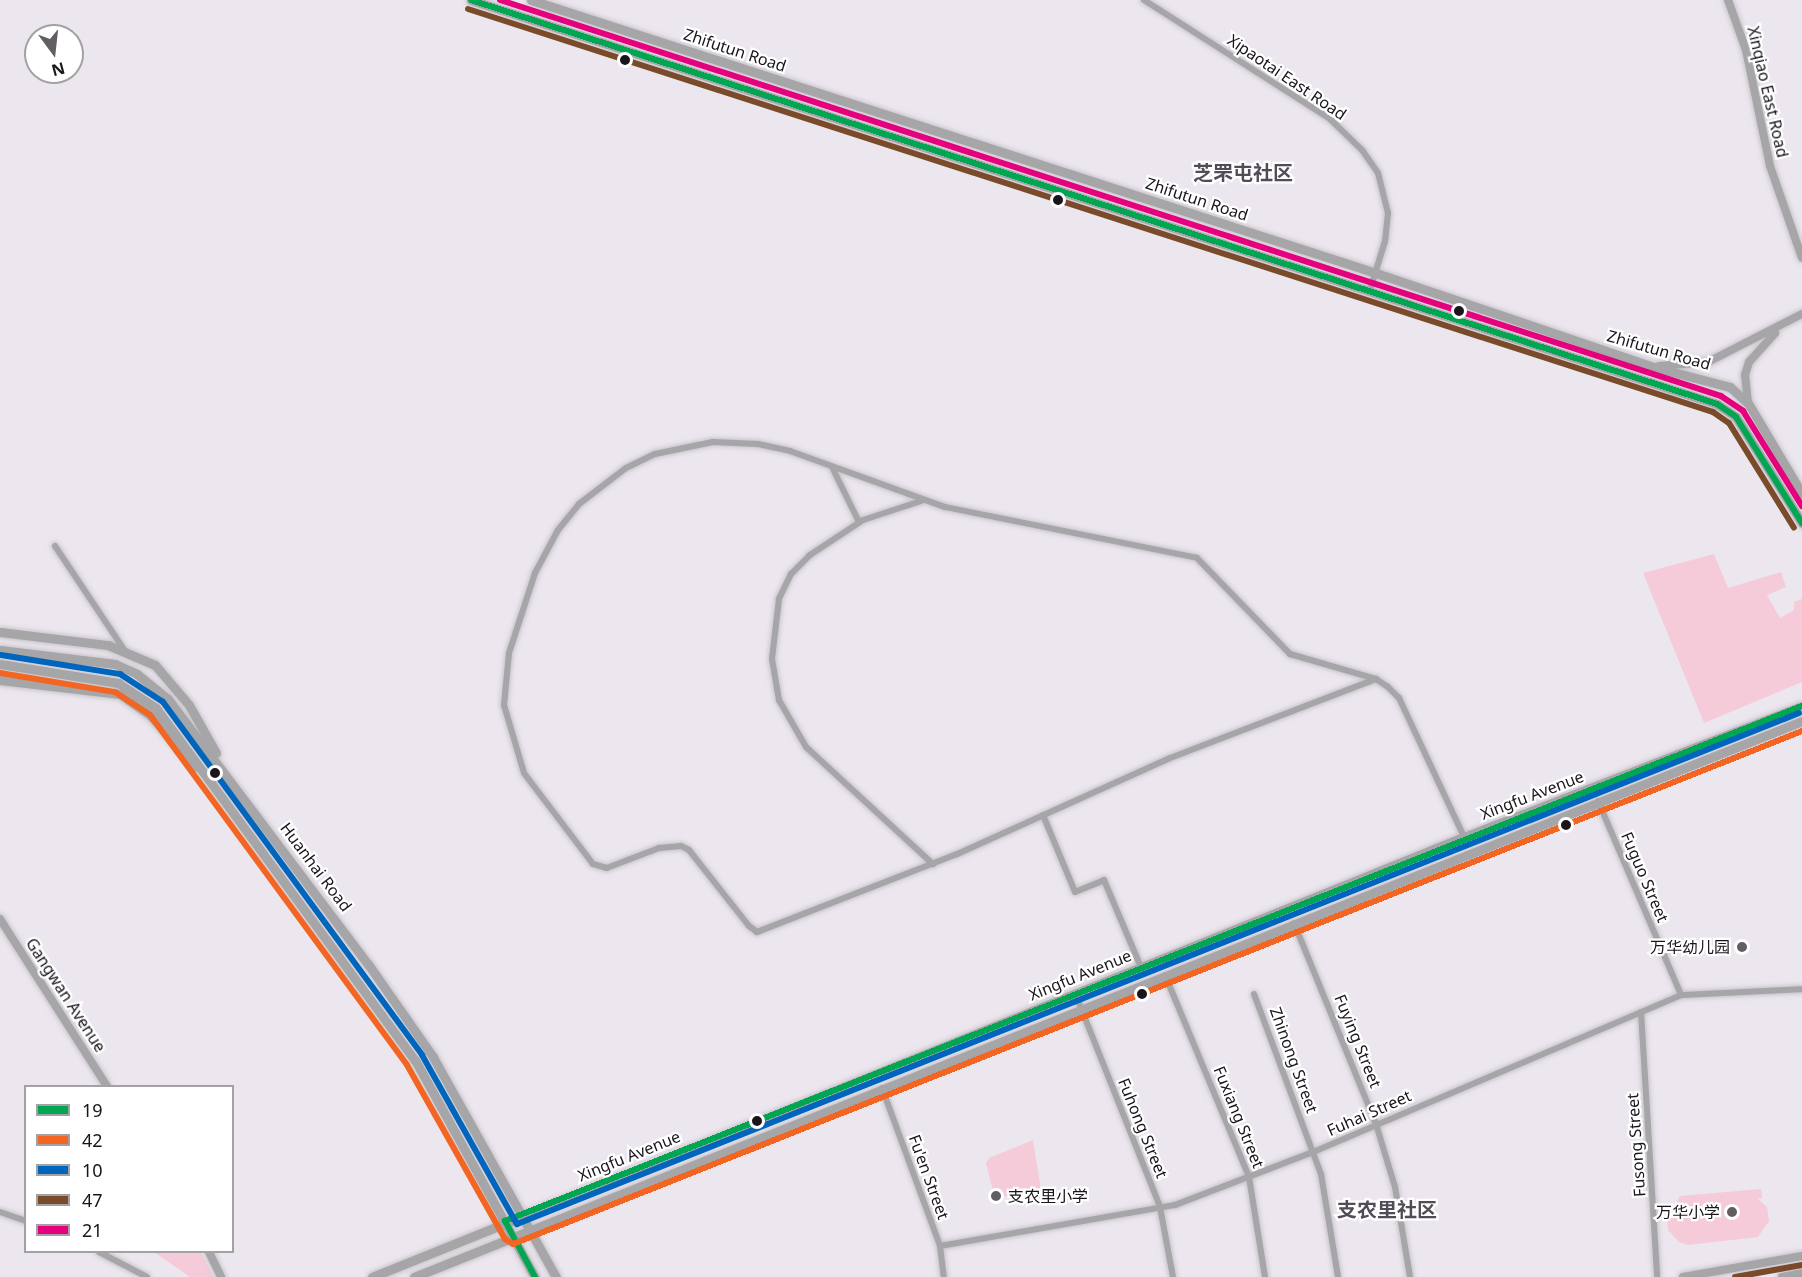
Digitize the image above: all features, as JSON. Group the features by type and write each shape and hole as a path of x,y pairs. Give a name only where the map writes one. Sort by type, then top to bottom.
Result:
{"main road":[{"name":"Zhifutun Road","path":"471,0 1717,404 1736,417 1802,523"},
{"name":"Zhifutun Road","path":"531,0 1376,273 1650,366 1730,387 1748,403 1802,494"},
{"path":"0,632 108,645 155,665 168,677 189,705 225,771"},
{"name":"Huanhai Road","path":"0,650 98,661 137,674 168,699 225,771 433,1057 529,1228"},
{"name":"Huanhai Road","path":"0,664 105,679 133,689 156,708 415,1060 513,1235"},
{"path":"0,680 120,694 150,715 210,779"},
{"name":"Xingfu Avenue","path":"372,1277 505,1221 1464,837 1802,706"},
{"name":"Xingfu Avenue","path":"414,1277 529,1228 1802,721"},
{"path":"529,1228 556,1277"},
{"path":"513,1235 535,1277"}],"street":[{"name":"Xipaotai East Road","path":"1144,0 1330,119 1362,150 1378,173 1388,213 1376,273 1370,290"},
{"path":"1154,0 1157,8"},
{"name":"Xinqiao East Road","path":"1728,0 1746,51 1770,166 1802,258"},
{"path":"1650,366 1708,362 1802,314"},
{"path":"1748,403 1745,375 1749,362 1781,326"},
{"path":"1376,679 1170,758 933,864 758,932 749,926 689,850 681,846 659,848 607,868 593,864 524,773 513,744 504,705 506,675 517,623 546,550 579,504 602,485 655,454 713,442 790,451 833,469 924,500 1188,554 1207,566 1290,654 1376,679 1399,698 1464,837"},
{"path":"833,469 859,522"},
{"path":"924,500 859,522 810,555 791,574 779,599 772,630 772,678 785,716 806,747 933,864"},
{"path":"56,546 126,651"},
{"name":"Fuguo Street","path":"1598,801 1681,995"},
{"path":"1043,815 1075,892 1104,880 1141,967"},
{"name":"Gangwan Avenue","path":"0,919 106,1085"},
{"name":"Fuying Street","path":"1294,923 1376,1124 1395,1187 1410,1277"},
{"name":"Fuxiang Street","path":"1165,974 1249,1177 1265,1277"},
{"name":"Fuhai Street","path":"940,1246 1175,1205 1313,1152 1681,995 1802,989"},
{"name":"Fuhong Street","path":"1075,993 1160,1207 1173,1277"},
{"name":"Zhinong Street","path":"1254,994 1326,1192 1338,1277"},
{"name":"Fusong Street","path":"1641,1012 1658,1277"},
{"name":"Fu'en Street","path":"882,1088 940,1246 944,1277"},
{"path":"0,1212 24,1220"},
{"path":"103,1253 147,1277"},
{"path":"210,1253 221,1277"},
{"path":"1683,1277 1802,1256"},
{"path":"1782,1277 1802,1273"}],"shaded area":[{"path":"1714,554 1728,588 1781,572 1786,587 1767,595 1780,618 1794,610 1794,602 1802,599 1802,682 1704,723 1643,573"},
{"path":"1033,1140 1041,1190 995,1198 986,1163 989,1158"},
{"path":"1761,1189 1762,1198 1758,1199 1767,1207 1769,1221 1758,1237 1688,1245 1679,1242 1668,1230 1667,1219 1680,1196"},
{"path":"155,1253 201,1253 213,1277 190,1277"}],"transit line":[{"name":"19","path":"471,0 1717,404 1736,417 1802,523"},
{"name":"21","path":"500,0 1721,396 1743,411 1802,506"},
{"name":"47","path":"468,9 1713,412 1729,423 1794,528"},
{"name":"10","path":"1,655 120,674 163,702 422,1055 517,1224 1799,713"},
{"name":"42","path":"0,673 115,692 150,715 407,1065 505,1239 513,1244 1802,731"},
{"name":"19","path":"535,1277 505,1221 1802,706"},
{"name":"47","path":"1735,1277 1802,1265"}],"place":[{"name":"万华幼儿园","path":"1742,947"},
{"name":"支农里小学","path":"996,1196"},
{"name":"万华小学","path":"1732,1212"}],"district":[{"name":"芝罘屯社区","path":"1243,172"},
{"name":"支农里社区","path":"1387,1209"}]}
